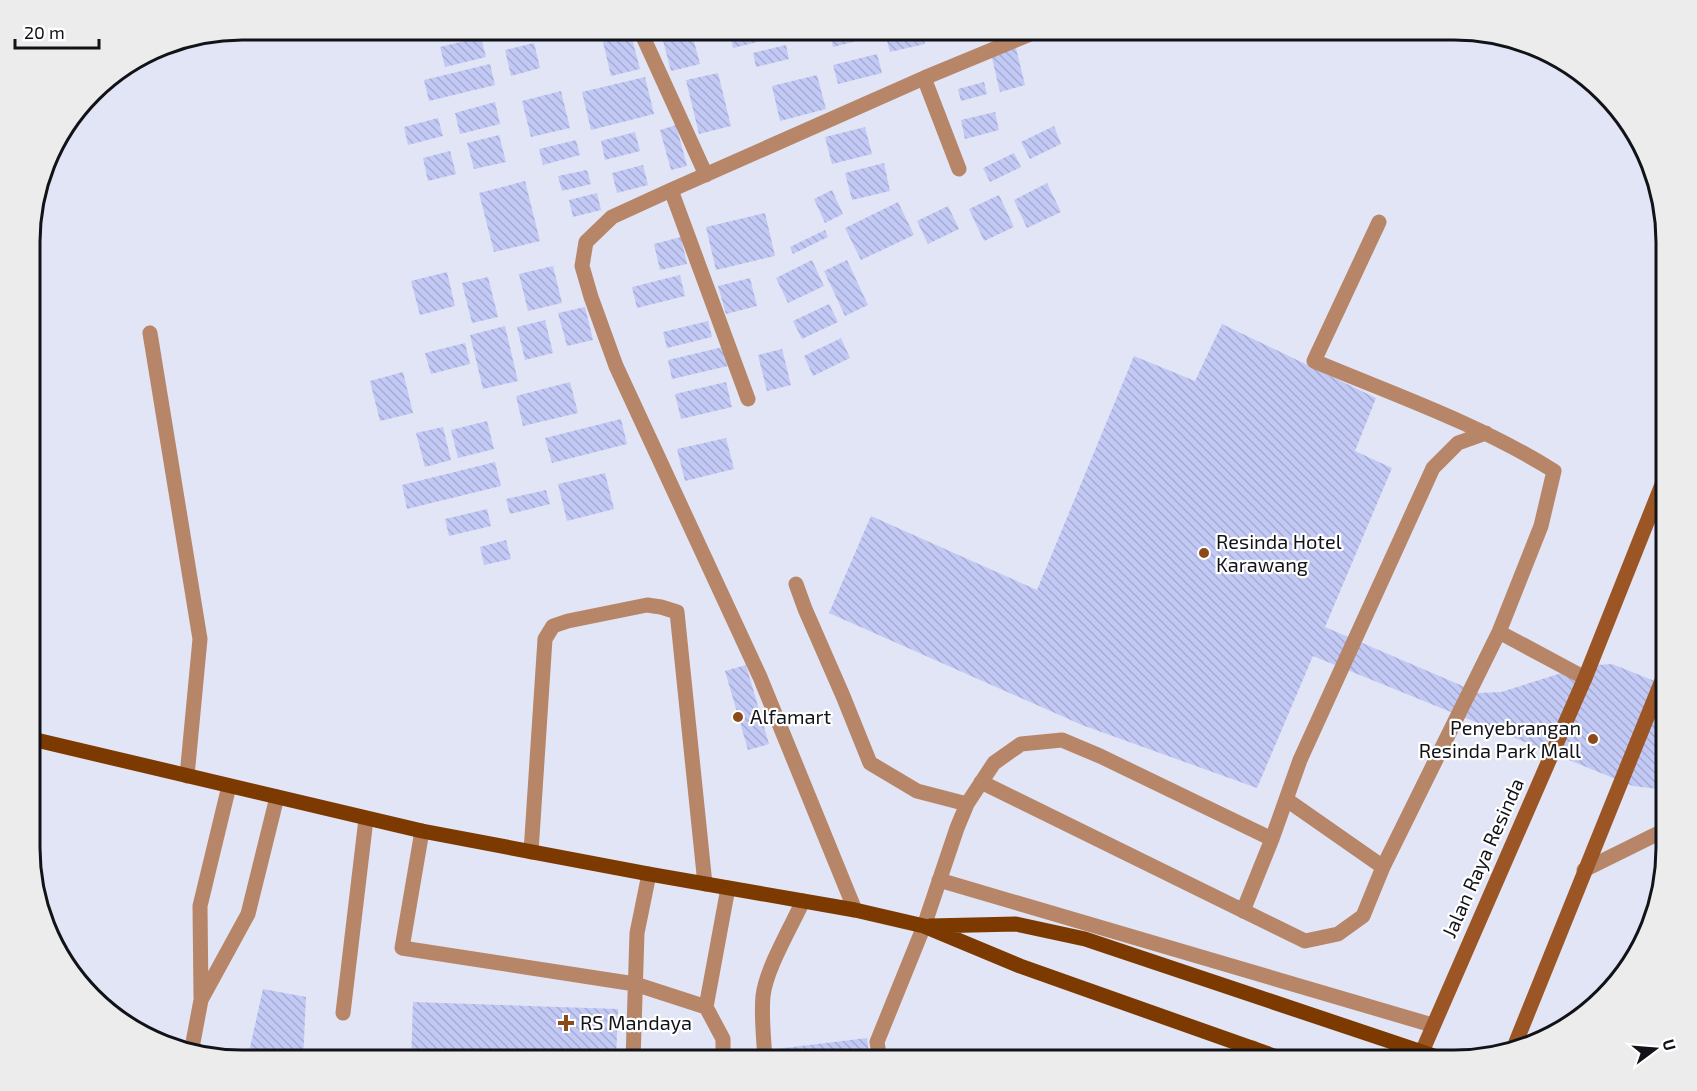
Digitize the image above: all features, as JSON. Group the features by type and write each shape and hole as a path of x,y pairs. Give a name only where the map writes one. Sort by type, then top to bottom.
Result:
{"main road":[{"path":"40,741 422,831 855,910 924,926 1020,966 1241,1050"},
{"path":"924,926 1016,924 1085,939 1403,1050"}],"street":[{"path":"645,40 706,175"},
{"path":"855,910 760,677 616,366 582,266 586,242 612,217 924,78 1016,40"},
{"path":"924,78 959,169"},
{"path":"671,190 748,399"},
{"path":"981,782 1305,941 1338,934 1363,916 1383,867 1498,632 1541,526 1554,471 1524,452 1486,433 1314,361 1379,222"},
{"path":"150,333 200,639 187,776"},
{"path":"1244,911 1300,760 1433,468 1458,443 1486,433"},
{"name":"Jalan Raya Resinda","path":"1422,1050 1585,678 1656,497"},
{"path":"796,584 870,763 917,791 968,804"},
{"path":"531,852 545,639 553,626 568,621 647,605 662,607 677,612 705,884"},
{"path":"1498,632 1585,678"},
{"path":"1516,1041 1656,693"},
{"path":"878,1050 877,1042 924,926 957,828 968,804 994,763 1021,744 1062,740 1272,839"},
{"path":"193,1044 201,1000 200,906 229,786"},
{"path":"201,1000 248,914 277,797"},
{"path":"1287,800 1383,867"},
{"path":"343,1013 366,819"},
{"path":"422,831 402,948 635,984 706,1007"},
{"path":"1584,870 1656,834"},
{"path":"633,1051 637,933 648,874"},
{"path":"939,880 1432,1026"},
{"path":"723,1051 723,1039 706,1007 728,888"},
{"path":"764,1051 763,994 770,971 803,901"}],"building":[{"path":"469,40 482,40 486,57 445,67 440,47"},
{"path":"632,40 640,69 611,76 603,42"},
{"path":"663,40 694,40 700,64 671,71"},
{"path":"731,40 765,40 733,48"},
{"path":"831,40 861,40 833,47"},
{"path":"887,40 924,40 925,44 890,52"},
{"path":"534,43 540,68 511,76 505,50"},
{"path":"786,45 789,59 756,67 753,53"},
{"path":"1016,48 1025,85 1000,92 991,54"},
{"path":"877,54 882,73 838,84 833,65"},
{"path":"490,64 495,85 429,101 424,80"},
{"path":"718,73 731,126 699,134 686,80"},
{"path":"817,75 826,109 780,121 772,86"},
{"path":"645,77 654,114 591,130 582,92"},
{"path":"984,82 987,94 961,101 958,89"},
{"path":"561,91 570,128 531,137 522,101"},
{"path":"495,102 500,124 460,134 455,113"},
{"path":"995,112 999,130 965,139 961,120"},
{"path":"438,118 443,136 408,145 404,127"},
{"path":"676,125 687,166 671,170 660,130"},
{"path":"1054,126 1061,144 1030,159 1021,142"},
{"path":"865,127 872,154 832,164 825,137"},
{"path":"635,132 640,151 605,160 601,141"},
{"path":"499,135 506,162 474,169 467,143"},
{"path":"576,140 580,155 543,165 539,149"},
{"path":"450,151 456,174 428,181 423,158"},
{"path":"1014,153 1021,167 990,182 983,168"},
{"path":"884,163 890,191 852,200 845,173"},
{"path":"643,165 648,185 617,193 612,173"},
{"path":"587,170 591,184 562,191 558,176"},
{"path":"525,181 540,241 494,252 479,193"},
{"path":"1047,183 1061,212 1027,228 1014,200"},
{"path":"832,190 843,214 825,223 814,199"},
{"path":"597,193 601,210 573,217 569,200"},
{"path":"999,195 1014,227 984,241 969,209"},
{"path":"898,202 914,235 861,260 845,228"},
{"path":"948,206 959,229 928,244 917,221"},
{"path":"765,213 775,256 716,270 706,227"},
{"path":"825,230 828,237 793,254 790,247"},
{"path":"681,237 687,264 660,270 654,244"},
{"path":"812,260 824,286 788,303 776,278"},
{"path":"847,260 868,305 845,316 824,271"},
{"path":"553,266 562,303 528,311 519,274"},
{"path":"447,272 455,306 420,315 411,281"},
{"path":"680,275 685,296 637,308 632,287"},
{"path":"488,277 498,317 472,323 462,283"},
{"path":"750,278 757,306 726,314 718,286"},
{"path":"829,304 838,322 802,339 793,321"},
{"path":"585,307 593,340 567,346 558,313"},
{"path":"545,320 553,353 525,360 517,327"},
{"path":"708,321 712,337 667,348 663,332"},
{"name":"Resinda Hotel Karawang","path":"1222,324 1376,398 1355,451 1392,468 1325,627 1479,693 1501,692 1584,666 1612,664 1656,682 1656,789 1633,786 1313,656 1257,788 1082,725 829,613 871,516 1037,590 1134,356 1195,381"},
{"path":"505,326 518,381 483,389 470,335"},
{"path":"841,338 850,358 813,376 804,356"},
{"path":"465,343 470,364 431,374 425,353"},
{"path":"723,347 728,366 672,379 668,360"},
{"path":"782,349 791,385 767,391 758,355"},
{"path":"403,372 413,413 380,421 370,381"},
{"path":"570,382 578,413 523,426 516,396"},
{"path":"726,382 732,407 681,419 675,394"},
{"path":"621,419 627,444 552,463 545,438"},
{"path":"487,421 494,449 458,458 451,430"},
{"path":"443,427 451,460 425,467 416,433"},
{"path":"726,438 734,469 685,481 677,449"},
{"path":"495,462 501,486 407,509 402,485"},
{"path":"605,473 614,509 567,521 558,484"},
{"path":"546,490 550,504 510,514 506,499"},
{"path":"487,509 491,526 449,536 445,519"},
{"path":"506,540 511,559 484,565 480,547"},
{"path":"746,665 769,744 748,750 725,671"},
{"path":"263,989 306,997 303,1051 249,1051"},
{"path":"413,1002 618,1009 616,1051 411,1051"},
{"path":"867,1038 869,1050 776,1051"}],"place":[{"name":"Resinda Hotel Karawang","path":"1204,553"},
{"name":"Alfamart","path":"738,717"},
{"name":"Penyebrangan Resinda Park Mall","path":"1593,739"},
{"name":"RS Mandaya","path":"566,1023"}]}
